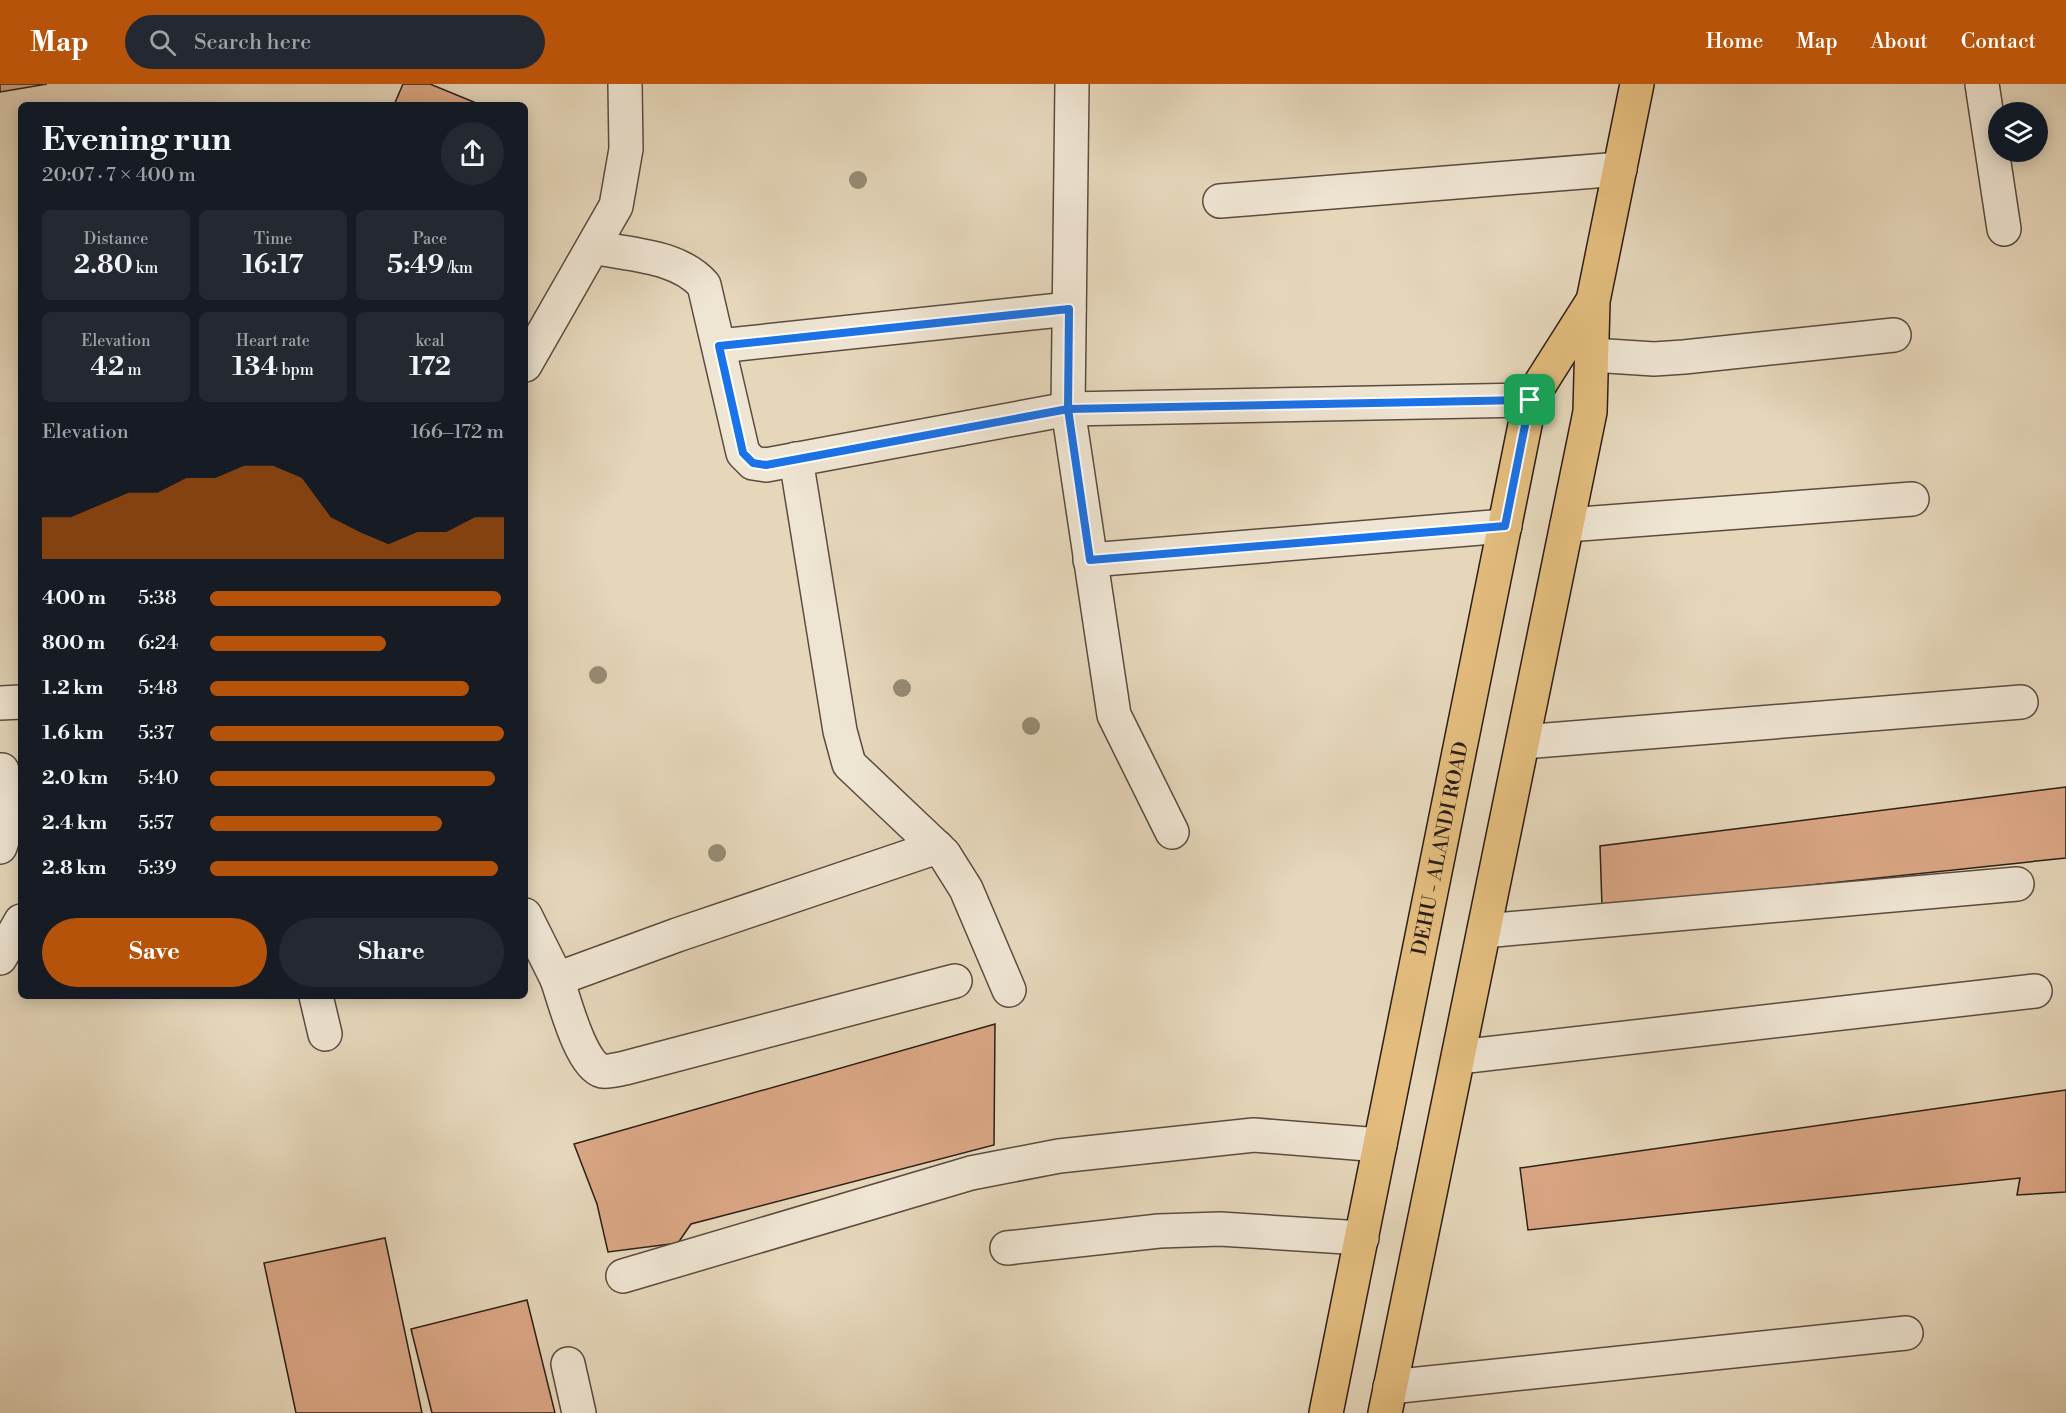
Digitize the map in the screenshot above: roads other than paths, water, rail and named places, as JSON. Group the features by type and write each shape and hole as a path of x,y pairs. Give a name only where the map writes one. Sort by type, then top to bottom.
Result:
{"main road":[{"name":"DEHU - ALANDI ROAD","path":"1388,1400 1590,412 1593,301 1637,84"},
{"name":"DEHU - ALANDI ROAD","path":"1326,1413 1530,400 1593,301"}],"street":[{"path":"528,360 616,206 626,150 625,84"},
{"path":"1072,84 1068,409 1114,715 1172,832"},
{"path":"1982,84 2004,229"},
{"path":"1220,201 1620,169"},
{"path":"593,247 679,265 693,273 704,285 743,453 753,463 766,465 1068,409 1530,400"},
{"path":"719,346 1069,309"},
{"path":"1592,355 1674,358 1894,335"},
{"path":"796,459 843,750 849,764 858,774 937,848 966,889 1009,990"},
{"path":"1567,525 1912,499"},
{"path":"1090,560 1505,526"},
{"path":"0,703 18,702"},
{"path":"1523,742 2020,702"},
{"path":"0,847 4,835 8,770"},
{"path":"557,979 677,935 937,848"},
{"path":"1484,931 2017,884"},
{"path":"528,921 557,979 583,1052 593,1066 602,1071 626,1068 955,981"},
{"path":"0,958 18,926"},
{"path":"1459,1057 2036,991"},
{"path":"317,999 326,1034"},
{"path":"623,1276 971,1173 1059,1156 1254,1135 1380,1145"},
{"path":"1007,1248 1159,1231 1220,1229 1362,1238"},
{"path":"1388,1400 1906,1333"},
{"path":"568,1364 579,1413"}]}
